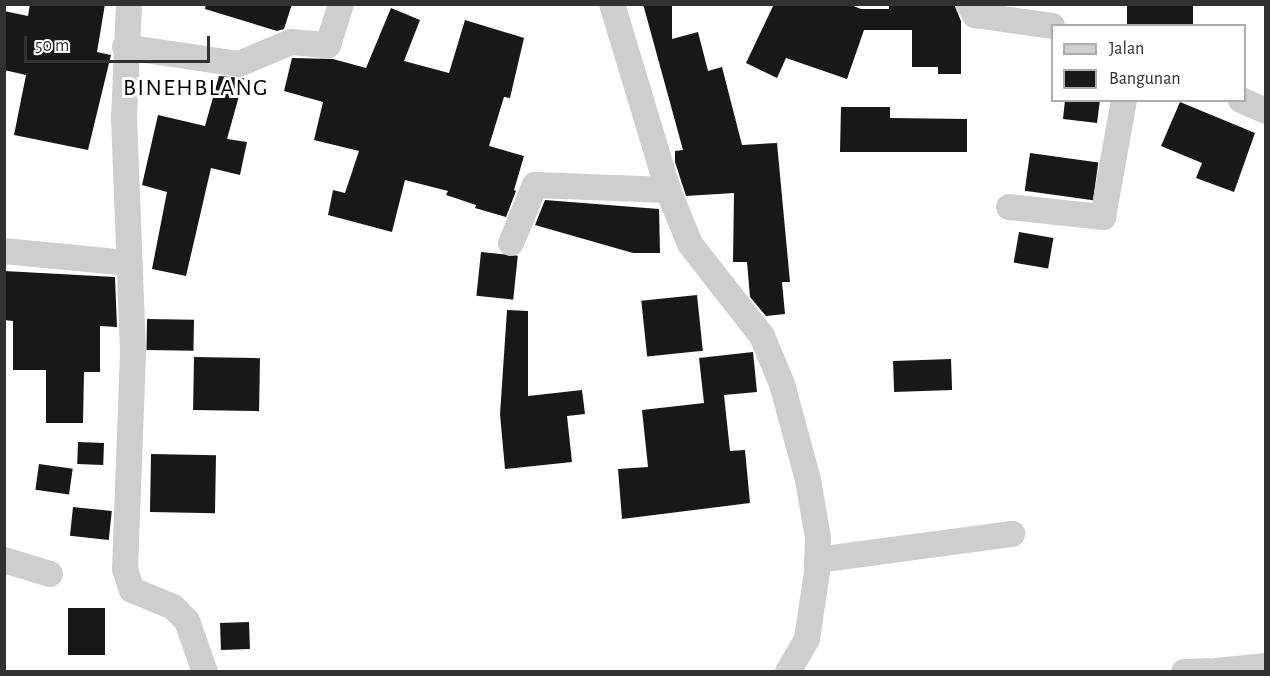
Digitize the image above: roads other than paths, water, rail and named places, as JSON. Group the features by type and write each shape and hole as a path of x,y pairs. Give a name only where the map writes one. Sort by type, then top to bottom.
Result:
{"street":[{"path":"129,4 125,47 133,352 125,569 132,590 173,607 187,621 205,672"},
{"path":"125,47 239,64 291,42 328,45 341,4"},
{"path":"612,4 668,190 690,244 762,336 782,384 808,480 818,538 817,560 807,639 788,672"},
{"path":"969,4 975,15 1051,26"},
{"path":"1009,207 1103,217 1124,102"},
{"path":"1246,102 1266,111"},
{"path":"511,243 535,185 668,190"},
{"path":"4,251 129,263"},
{"path":"817,560 1012,534"},
{"path":"4,560 50,574"},
{"path":"1199,671 1266,666"}],"district":[{"name":"BINEHBLANG","path":"196,89"}]}
